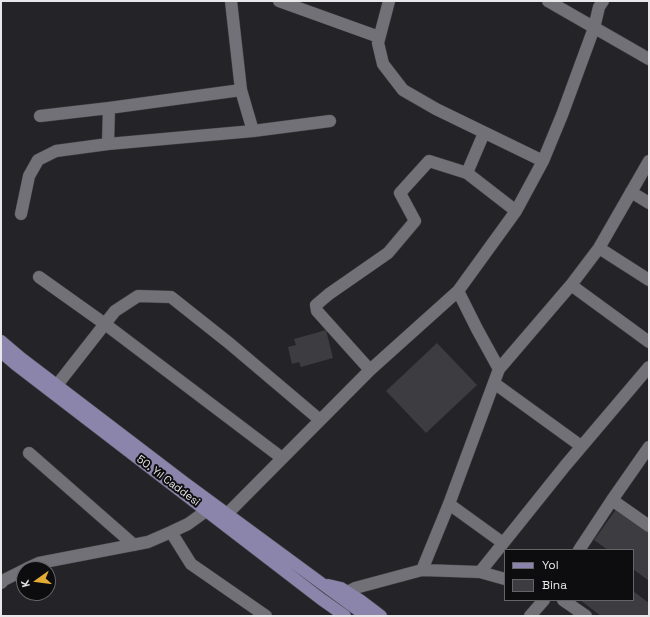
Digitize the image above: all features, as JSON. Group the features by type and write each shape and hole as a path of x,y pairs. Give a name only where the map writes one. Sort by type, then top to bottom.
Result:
{"main road":[{"name":"50. Yıl Caddesi","path":"1,341 21,358 227,514 366,616"},
{"name":"50. Yıl Caddesi","path":"1,352 340,614"},
{"name":"50. Yıl Caddesi","path":"321,584 341,588 381,616"}],"street":[{"path":"231,1 241,90 252,131"},
{"path":"279,1 379,38"},
{"path":"389,1 378,43 383,64 403,90 436,109 543,161"},
{"path":"548,1 649,59"},
{"path":"227,514 370,370 458,290 516,211 543,161 562,115 594,28 599,3"},
{"path":"40,116 241,90"},
{"path":"108,144 109,108"},
{"path":"21,214 29,176 38,160 56,151 108,144 252,131 330,121"},
{"path":"467,173 484,133"},
{"path":"370,370 317,311 316,306 328,294 388,252 416,221 400,193 428,161 467,173 516,211"},
{"path":"422,570 449,504 499,369 571,285 599,248 649,161"},
{"path":"631,192 649,203"},
{"path":"599,248 649,280"},
{"path":"39,277 282,458"},
{"path":"571,285 649,342"},
{"path":"458,290 499,369"},
{"path":"57,385 115,311 138,296 171,297 229,343 320,420"},
{"path":"480,572 581,446 649,367"},
{"path":"494,383 581,446"},
{"path":"580,549 649,447"},
{"path":"29,453 134,545"},
{"path":"612,500 649,526"},
{"path":"449,504 503,544"},
{"path":"50,561 148,542 188,524 206,511"},
{"path":"171,532 191,564 266,616"},
{"path":"347,592 355,588 422,570 480,572 504,579"},
{"path":"2,581 16,574"},
{"path":"530,616 543,601"},
{"path":"564,601 586,616"}],"building":[{"path":"326,330 333,358 301,367 299,362 292,364 288,347 296,345 294,339"},
{"path":"437,343 477,385 426,433 386,391"},
{"path":"617,508 649,532 649,581 634,570 634,549 607,549 594,540"},
{"path":"634,592 649,603 649,616 601,616 581,601 634,601"}]}
